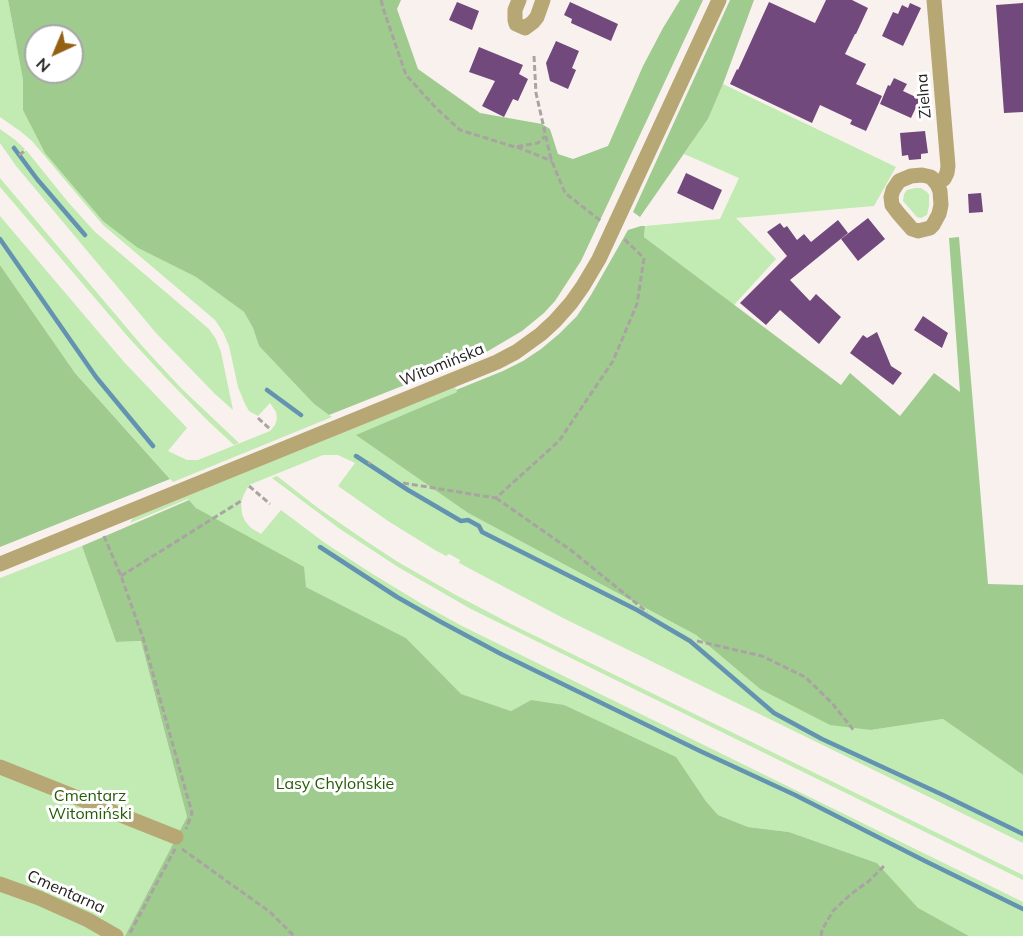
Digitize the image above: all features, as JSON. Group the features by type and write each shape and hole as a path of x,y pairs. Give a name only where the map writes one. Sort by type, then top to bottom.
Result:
{"street":[{"path":"519,0 515,9 515,20 516,24 525,28 537,17 543,0"},
{"name":"Witomińska","path":"0,564 466,375 516,352 548,327 571,303 599,259 719,0"},
{"name":"Zielna","path":"934,0 948,166 944,179 937,184"},
{"path":"0,767 177,837"},
{"name":"Cmentarna","path":"0,884 39,898 88,920 116,936"}],"path":[{"path":"381,0 406,75 436,108 460,130 552,161"},
{"path":"496,498 559,441 613,361 637,304 644,258 613,228 566,193 552,161 545,136 536,93 534,56"},
{"path":"515,147 538,142 545,136"},
{"path":"20,155 26,150"},
{"path":"258,418 271,430"},
{"path":"403,483 496,498 572,551 647,612"},
{"path":"249,486 270,504"},
{"path":"121,576 241,501"},
{"path":"92,527 106,537 143,638 192,813"},
{"path":"697,641 762,656 805,677 832,703 855,732"},
{"path":"128,936 177,845 270,912 294,936"},
{"path":"821,936 833,911 885,866"}],"green space":[{"path":"0,0 8,0 23,80 23,109 138,248 196,277 244,312 259,346 314,404 332,417 173,482 75,373 0,265 0,216 124,362 187,428 168,451 187,460 198,460 270,431 277,419 276,412 270,403 258,416 249,411 238,387 229,346 215,320 103,225 32,141 0,117"},
{"path":"8,0 401,0 397,9 418,69 480,113 542,124 550,129 558,154 573,159 608,146 643,66 680,0 703,0 581,261 555,301 522,331 483,354 329,415 314,404 259,346 244,312 196,277 138,248 103,221 45,153 23,110 23,80"},
{"path":"730,0 754,0 723,84 708,119 640,217 633,212"},
{"path":"723,84 896,167 874,206 736,218 776,259 734,305 644,237 645,226 720,219 739,178 684,154 708,119"},
{"path":"0,129 25,149 20,155 26,150 95,232 209,329 221,352 233,410 156,333 16,166 0,143"},
{"path":"0,178 143,347 181,388 239,443 234,445 206,419 129,338 0,187"},
{"path":"921,188 929,195 927,215 921,218 917,217 903,201 907,190"},
{"path":"645,226 644,237 841,385 850,373 900,416 934,373 960,392 949,238 959,237 988,584 1023,585 1023,775 943,719 871,730 830,725 760,689 696,635 468,513 356,435 503,371 541,349 577,316 628,230"},
{"path":"0,265 75,373 170,479 0,547"},
{"path":"455,387 457,392 357,435 468,513 696,635 760,689 871,730 943,719 1023,775 1023,843 563,618 459,563 460,560 449,554 446,556 435,550 338,486 355,463 338,455 323,455 249,485 241,503 245,521 261,534 281,510 325,543 371,573 462,626 1023,902 1023,936 969,936 918,909 877,863 789,832 748,827 718,815 705,800 531,700 511,711 460,694 406,638 306,587 196,508 188,499 130,523 133,518"},
{"path":"277,476 366,541 454,594 1023,875 1023,880 471,609 398,567 340,529 272,478"},
{"name":"Lasy Chylońskie","path":"189,500 196,508 304,567 306,587 406,638 461,694 511,711 531,700 564,705 676,757 718,815 748,827 789,832 877,863 918,908 969,936 125,936 187,817 141,641 116,642 82,546"},
{"name":"Cmentarz Witomiński","path":"82,546 116,642 141,641 187,817 125,936 0,936 0,578"}],"building":[{"path":"826,0 852,0 868,8 845,54 866,64 856,84 882,96 866,131 850,124 852,120 820,105 812,123 730,84 769,2 815,23"},
{"path":"457,2 479,11 472,30 449,20"},
{"path":"570,2 618,24 611,41 571,23 572,19 564,15"},
{"path":"910,3 921,8 903,46 882,36 893,12 898,14 902,5 908,8"},
{"path":"1023,3 1023,112 1004,113 996,5"},
{"path":"556,41 579,51 572,68 576,70 568,89 550,81 546,63"},
{"path":"479,47 523,65 519,74 528,79 518,101 513,99 504,117 482,106 495,81 469,72"},
{"path":"894,78 907,84 903,91 920,99 911,118 880,104 888,85 890,86"},
{"path":"925,131 928,153 921,154 921,159 909,160 908,155 902,156 900,133"},
{"path":"686,173 722,190 713,210 677,193"},
{"path":"981,193 983,212 969,213 968,194"},
{"path":"868,218 885,239 858,261 841,239"},
{"path":"838,220 848,233 790,280 810,301 816,294 841,317 819,344 780,310 766,325 740,303 787,256 767,232 780,223 784,228 787,226 797,240 804,234 811,242"},
{"path":"923,316 948,333 942,348 914,330"},
{"path":"877,332 891,366 902,373 893,385 850,353 863,335 867,338"}],"waterway":[{"path":"14,148 85,235"},
{"path":"0,239 96,377 153,446"},
{"path":"267,390 301,415"},
{"path":"356,456 461,521 468,520 479,526 482,532 637,610 690,641 774,713 822,739 1023,834"},
{"path":"320,547 397,597 501,654 795,795 1023,909"}]}
